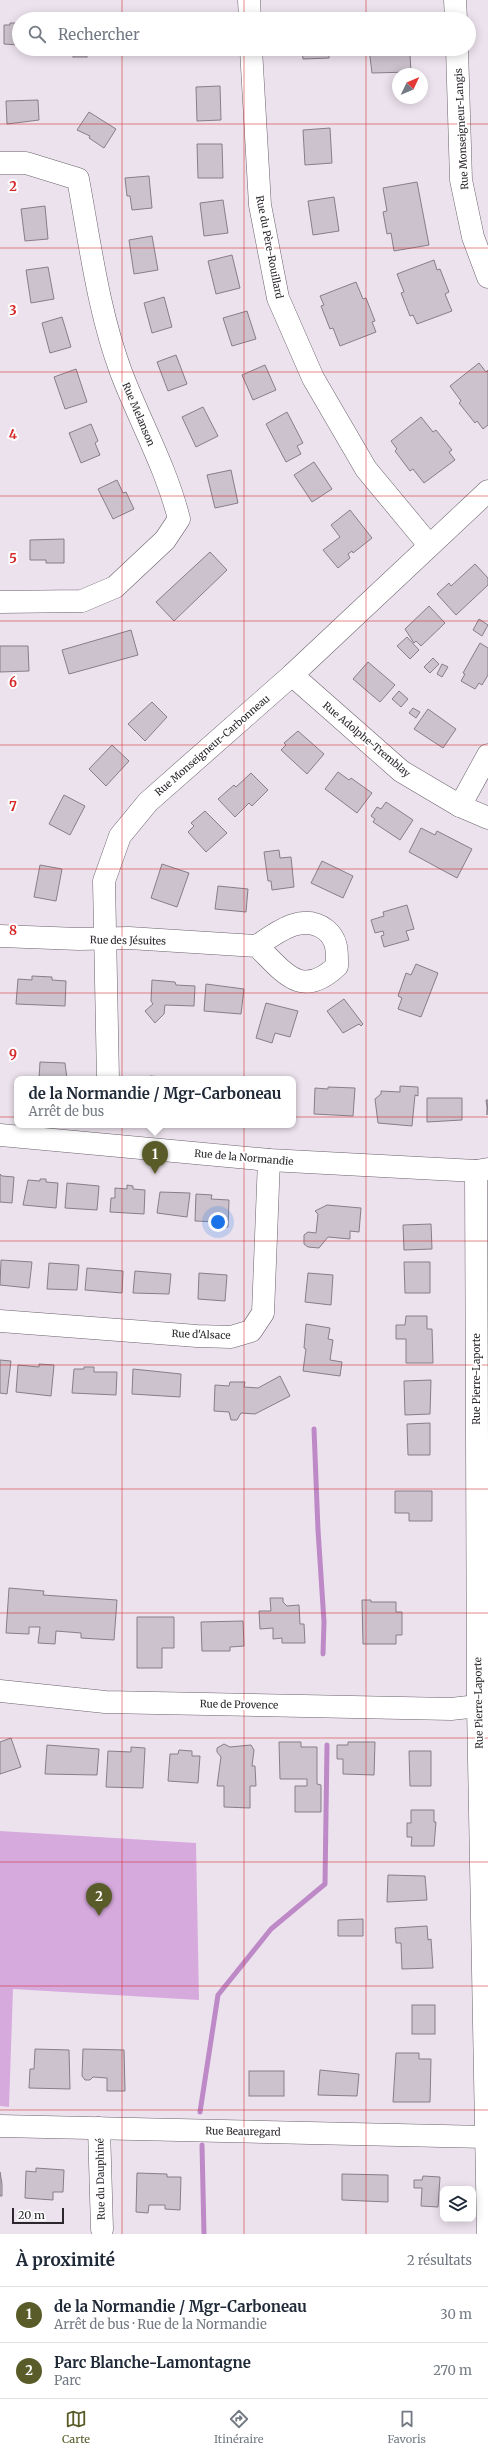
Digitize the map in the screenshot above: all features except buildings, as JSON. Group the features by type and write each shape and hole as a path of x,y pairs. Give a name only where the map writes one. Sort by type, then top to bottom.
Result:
{"street":[{"path":"249,0 250,12"},
{"path":"455,0 456,12"},
{"name":"Rue du Père-Rouillard","path":"251,56 260,205 278,298 313,378 366,469 429,545"},
{"name":"Rue Monseigneur-Langis","path":"457,56 462,180 473,237 488,277"},
{"name":"Rue Melanson","path":"0,163 26,163 78,179 103,310 121,372 172,489 179,519 165,540 115,587 82,601 0,602"},
{"name":"Rue Monseigneur-Carbonneau","path":"108,1076 104,881 120,836 148,802 292,675 488,490"},
{"name":"Rue Adolphe-Tremblay","path":"292,675 402,771 460,806 488,818"},
{"path":"460,806 488,756"},
{"name":"Rue des Jésuites","path":"0,936 78,940 105,938 257,946"},
{"name":"Rue de la Normandie","path":"0,1135 108,1135 269,1160 482,1170"},
{"name":"Rue d'Alsace","path":"0,1321 198,1336 231,1337 251,1331 263,1313 269,1160"},
{"name":"Rue Pierre-Laporte","path":"482,1170 478,1706 488,2234"},
{"name":"Rue de Provence","path":"0,1690 105,1702 451,1708 478,1706"},
{"name":"Rue Beauregard","path":"0,2126 486,2137"},
{"name":"Rue du Dauphiné","path":"99,2128 102,2229"}],"shaded area":[{"path":"0,1831 196,1843 199,2000 13,1989 9,2107 0,2106"}],"waterway":[{"path":"314,1429 318,1530 324,1622 323,1654"},
{"path":"200,2112 218,1995 271,1929 325,1884 327,1745"},
{"path":"202,2145 204,2234"}],"place":[{"name":"de la Normandie / Mgr-Carboneau","path":"155,1174"},
{"name":"Parc Blanche-Lamontagne","path":"99,1916"}]}
